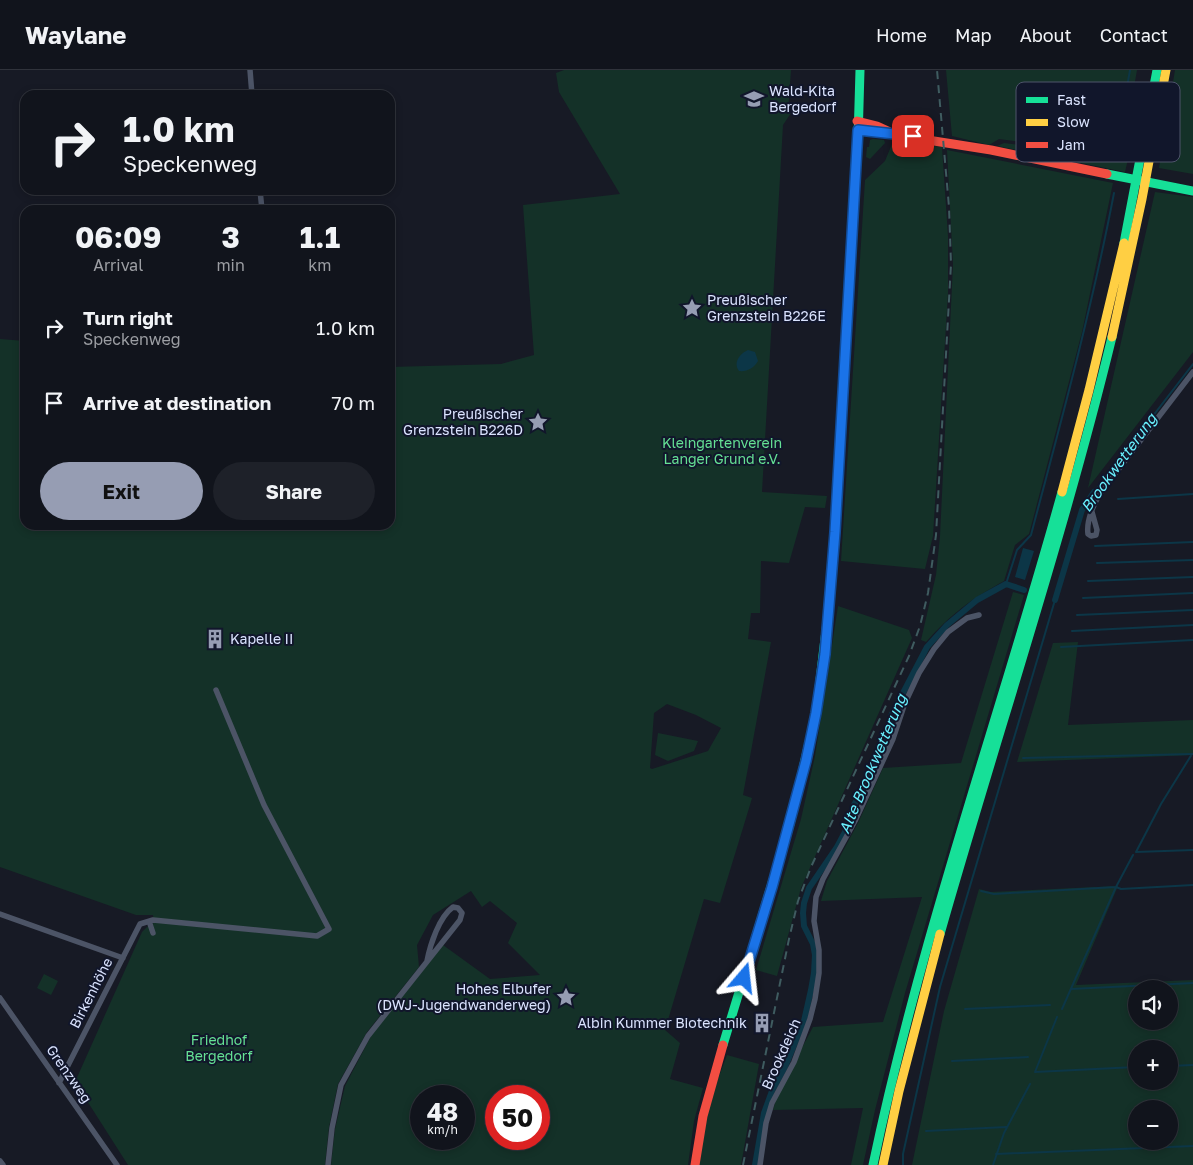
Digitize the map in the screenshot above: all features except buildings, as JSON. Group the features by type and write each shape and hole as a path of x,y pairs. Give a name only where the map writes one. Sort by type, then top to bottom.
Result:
{"main road":[{"path":"695,1165 709,1093 788,833 816,713 825,654 831,588 860,70"},
{"path":"857,125 891,133 1016,155"},
{"path":"1049,162 1193,191"},
{"path":"873,1165 890,1081 912,995 1038,576 1082,415 1118,271 1139,162"},
{"path":"883,1165 900,1083 922,999 1076,475 1111,341 1138,221 1149,162"}],"street":[{"path":"250,70 252,90"},
{"path":"1092,512 1095,501 1101,492 1193,372"},
{"name":"Brookdeich","path":"760,1165 766,1123 772,1103 797,1055 815,999 819,973 819,950 814,921 816,897 823,879 855,821 893,738 904,704 919,673 934,649 948,632 966,618 980,615"},
{"path":"153,933 149,921 317,936 329,930 264,806 216,690"},
{"path":"328,1165 332,1128 342,1085 368,1036 460,920 462,913 458,908 453,907 445,914 430,946 427,961"},
{"path":"0,914 123,958"},
{"name":"Birkenhöhe","path":"59,1083 140,924 149,921"},
{"name":"Grenzweg","path":"0,998 117,1165"},
{"path":"0,1161 3,1165"}],"green space":[{"path":"564,70 791,70 788,113 791,113 783,125 762,492 827,496 825,508 805,507 789,563 761,561 760,613 751,613 748,639 771,642 743,795 752,798 720,903 704,899 665,1030 680,1043 670,1079 703,1088 694,1121 688,1165 331,1165 335,1129 345,1086 371,1036 443,945 490,979 540,975 508,943 517,923 490,901 482,907 471,891 433,915 417,945 419,967 367,1032 338,1084 329,1127 325,1165 128,1165 75,1082 142,932 150,924 154,923 153,915 136,915 0,867 0,339 20,341 20,530 395,530 395,367 501,364 534,355 523,205 620,194 559,92 556,73","holes":["667,704 696,715 721,728 708,751 652,769 650,768 654,713"]},
{"path":"946,70 1137,70 1135,82 1016,82 1016,141 999,139 989,145 952,136"},
{"path":"1175,70 1193,70 1193,174 1159,168 1160,162 1180,162 1180,82 1173,82"},
{"path":"870,140 884,140 885,143 870,159 866,157 867,147 869,147"},
{"path":"897,141 942,147 948,236 948,293 933,536 925,569 841,561 865,180 885,161 892,144"},
{"path":"1004,143 1016,145 1016,150 997,146"},
{"path":"947,150 1113,183 1082,332 1029,534 1015,545 1004,581 981,594 962,608 926,642 921,640 936,575 940,536 953,264"},
{"path":"1076,162 1127,162 1125,172"},
{"path":"1155,192 1193,197 1193,352 1088,488"},
{"path":"1013,592 1024,595 905,993 863,1165 851,1165 863,1108 773,1110 778,1093 813,1027 883,1022 922,897 821,901 827,881 858,823 883,768 961,763"},
{"path":"838,606 909,630 912,638 801,888 777,976 756,970 801,819 815,756"},
{"path":"1078,642 1068,725 1193,720 1193,755 1017,762 1053,643"},
{"path":"658,733 698,741 694,751 668,761 655,755"},
{"path":"1118,886 1076,985 1128,983 1128,1030 1178,1030 1178,981 1193,980 1193,1165 912,1165 944,1011 979,889 991,892"},
{"path":"44,974 58,981 51,995 37,988"},
{"path":"727,1055 759,1064 741,1165 699,1165 712,1095"}],"water":[{"path":"748,350 755,352 758,361 750,369 739,371 737,368 738,359"},
{"path":"1023,548 1034,551 1025,580 1015,577"}],"waterway":[{"path":"1128,82 1130,70"},
{"path":"1006,584 1017,550 1031,535 1086,322 1114,193"},
{"name":"Brookwetterung","path":"1094,492 1193,364"},
{"name":"Brookwetterung","path":"1055,600 1082,510 1094,492"},
{"path":"1118,499 1193,494"},
{"path":"1095,546 1193,542"},
{"path":"1097,563 1193,560"},
{"path":"1088,581 1193,577"},
{"name":"Alte Brookwetterung","path":"755,1165 764,1113 804,1021 811,990 815,955 813,944 804,926 803,913 809,888 845,832 853,807 871,773 887,736 891,716 927,647 947,625 977,600 1006,584 1024,590"},
{"path":"1083,598 1193,593"},
{"path":"903,1165 903,1154 940,987 1055,600"},
{"path":"1077,615 1193,610"},
{"path":"1072,631 1193,625"},
{"path":"1061,647 1193,640"},
{"path":"1192,754 1161,804 1136,852 1193,850"},
{"path":"1023,758 1193,754"},
{"path":"1062,1009 1116,887 1133,855"},
{"path":"981,891 994,894 1193,885"},
{"path":"1071,989 1193,983"},
{"path":"965,1009 1050,1005"},
{"path":"1057,1017 1035,1072 1128,1067"},
{"path":"952,1061 1028,1057"},
{"path":"1178,1066 1193,1065"},
{"path":"993,1165 1004,1133 1030,1084"},
{"path":"926,1131 1006,1127"},
{"path":"996,1154 1193,1146"}],"railway":[{"path":"743,1165 798,901 811,867 909,656 920,626 928,593 936,535 951,264 949,207 937,70"}],"traffic: fast":[{"path":"847,324 858,140 860,70"},
{"path":"1155,82 1157,70"},
{"path":"1124,243 1139,162"},
{"path":"1107,174 1193,191"},
{"path":"940,934 1051,561 1112,337"},
{"path":"873,1165 914,995 1062,492"},
{"path":"723,1045 790,824 816,713 831,589 836,508"}],"traffic: slow":[{"path":"1164,82 1166,70"},
{"path":"1112,337 1149,162"},
{"path":"1062,492 1089,390 1124,243"},
{"path":"883,1165 899,1091 940,934"}],"traffic: jam":[{"path":"857,121 888,131"},
{"path":"858,129 1016,155"},
{"path":"1049,162 1107,174"},
{"path":"836,508 847,324"},
{"path":"695,1165 703,1116 723,1045"}],"place":[{"name":"Wald-Kita Bergedorf","path":"754,99"},
{"name":"Preußischer Grenzstein B226E","path":"692,308"},
{"name":"Preußischer Grenzstein B226D","path":"538,422"},
{"name":"Kapelle II","path":"215,639"},
{"name":"Hohes Elbufer (DWJ-Jugendwanderweg)","path":"566,997"},
{"name":"Albin Kummer Biotechnik","path":"762,1023"}],"route":[{"path":"744,978 772,887 806,761 825,654 835,532 858,130 913,136"}],"park label":[{"name":"Kleingartenverein Langer Grund e.V.","path":"722,452"},
{"name":"Friedhof Bergedorf","path":"219,1048"}]}
